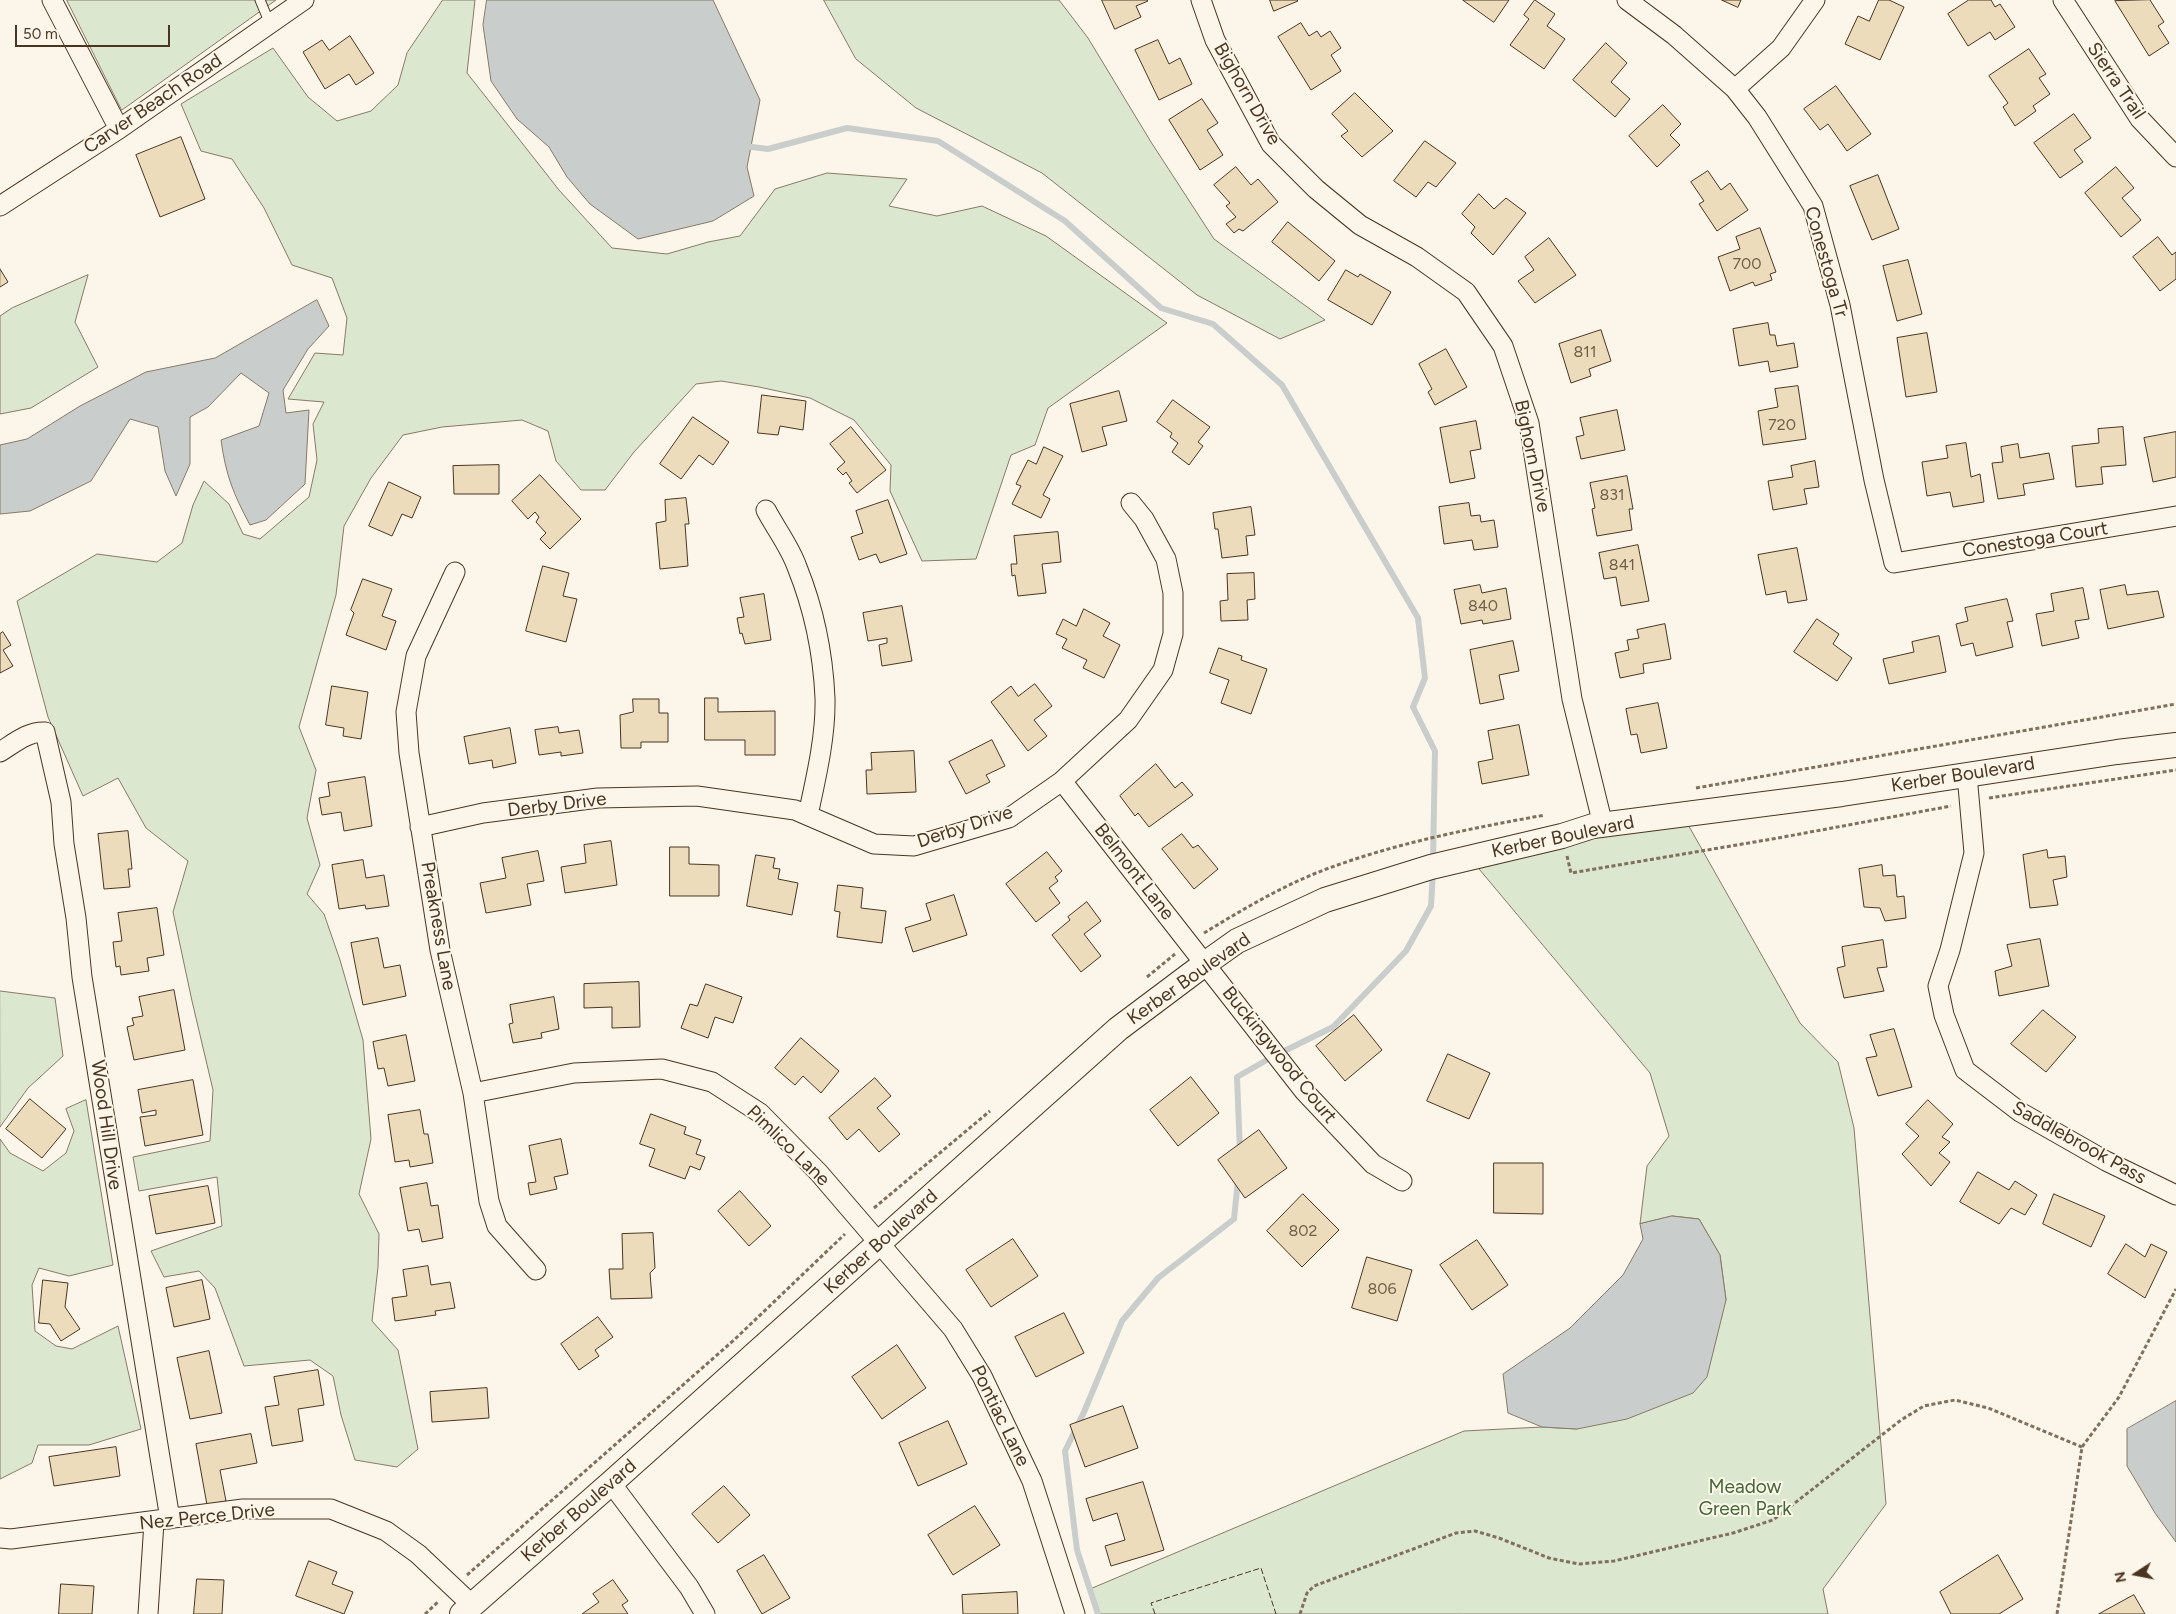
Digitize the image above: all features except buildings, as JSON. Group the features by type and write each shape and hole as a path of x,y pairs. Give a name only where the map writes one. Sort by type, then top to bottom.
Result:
{"street":[{"path":"52,0 119,129"},
{"name":"Bighorn Drive","path":"1201,0 1215,40 1271,144 1316,189 1360,224 1417,257 1466,292 1503,346 1529,423 1572,699 1603,824"},
{"name":"Conestoga Tr","path":"1627,0 1674,35 1734,89 1758,117 1813,206 1840,305 1874,480 1894,563"},
{"path":"1734,89 1781,48 1815,0"},
{"name":"Sierra Trail","path":"2063,0 2140,119 2176,157"},
{"name":"Carver Beach Road","path":"0,206 119,129 301,1"},
{"name":"Derby Drive","path":"420,827 483,814 608,798 697,796 795,810 874,844 914,846 1009,818 1062,781 1128,720 1163,670 1172,634 1173,593 1166,559 1144,519 1131,503"},
{"path":"766,510 797,565 811,605 821,650 825,700 819,761 808,815"},
{"name":"Conestoga Court","path":"1894,563 2176,516"},
{"name":"Preakness Lane","path":"455,572 416,656 406,712 409,753 440,950 473,1093 489,1201 497,1226 536,1270"},
{"name":"Wood Hill Drive","path":"0,752 37,731 45,732 61,802 64,844 76,918 82,977 162,1520 148,1614"},
{"name":"Kerber Boulevard","path":"467,1610 1118,1029 1238,941 1325,900 1431,867 1562,836 1603,824 1842,794 2176,745"},
{"name":"Saddlebrook Pass","path":"1967,775 1974,854 1950,950 1938,986 1944,1015 1966,1070 2020,1112 2106,1161 2176,1196"},
{"name":"Belmont Lane","path":"1062,781 1206,963"},
{"name":"Buckingwood Court","path":"1206,963 1304,1091 1373,1164 1402,1181"},
{"name":"Pimlico Lane","path":"473,1093 584,1072 662,1069 712,1082 760,1113 819,1173 880,1242"},
{"name":"Pontiac Lane","path":"880,1242 953,1329 982,1376 1032,1481 1075,1614"},
{"path":"611,1483 690,1587 705,1614"},
{"name":"Nez Perce Drive","path":"0,1538 12,1539 243,1509 331,1508 386,1531 418,1554 467,1610"}],"lane":[{"path":"260,0 270,24"}],"path":[{"path":"1562,836 1571,873 1778,838 1970,802 2176,770"},
{"path":"2057,1614 2082,1448 2119,1397 2176,1289"},
{"path":"1300,1614 1307,1593 1314,1586 1456,1533 1474,1531 1499,1538 1549,1558 1579,1564 1614,1561 1733,1533 1773,1520 1900,1420 1924,1406 1955,1400 1988,1408 2082,1448"}],"green space":[{"path":"67,0 276,0 122,110"},
{"path":"443,0 475,0 467,73 559,190 612,248 667,254 708,242 740,236 775,189 827,173 907,179 889,206 937,216 982,206 1046,236 1167,323 1048,408 1035,445 1011,455 976,559 922,561 890,491 891,465 854,420 810,398 721,381 696,384 634,452 605,490 581,490 556,461 548,431 522,420 442,427 403,435 371,478 344,526 336,595 299,727 316,770 307,818 320,865 307,894 324,914 340,960 363,1040 371,1139 359,1194 379,1234 378,1267 372,1321 398,1350 418,1449 397,1467 355,1460 341,1415 333,1376 310,1360 244,1366 215,1288 199,1271 164,1277 151,1251 222,1226 217,1177 139,1191 133,1157 210,1141 213,1090 173,912 188,861 146,828 118,778 83,796 48,717 17,601 97,554 157,562 182,543 193,505 204,481 229,504 243,534 260,539 309,497 317,460 313,424 324,402 288,399 315,353 343,355 347,318 332,278 292,265 264,208 232,159 201,151 181,104 273,48 308,97 337,121 371,111 398,85 407,53"},
{"path":"824,0 1059,0 1088,38 1151,142 1214,239 1325,320 1280,339 1197,295 1042,173 916,108 856,59"},
{"path":"88,275 75,322 98,367 31,408 0,414 0,316 12,308"},
{"name":"Meadow Green Park","path":"1682,814 1800,1023 1838,1062 1854,1128 1886,1504 1823,1589 1828,1614 1097,1614 1090,1589 1464,1431 1542,1427 1577,1429 1726,1300 1720,1255 1699,1219 1672,1216 1640,1224 1647,1166 1669,1136 1650,1073 1469,857"},
{"path":"0,991 55,998 63,1056 28,1088 0,1127"},
{"path":"86,1100 113,1265 69,1276 39,1268 32,1285 35,1331 56,1346 72,1349 118,1326 141,1429 89,1445 38,1445 32,1463 0,1479 0,1139 10,1153 43,1171 66,1153 74,1131 66,1109"}],"shaded area":[{"path":"487,0 713,0 760,100 747,167 754,196 713,221 638,239 590,204 567,177 549,147 517,119 491,81 483,25"},
{"path":"317,300 329,326 308,349 283,390 286,413 309,410 305,484 266,520 250,525 231,484 223,453 221,440 259,426 269,393 241,373 208,407 190,417 190,464 176,496 165,471 158,427 130,419 91,481 30,511 0,514 0,445 27,439 80,406 146,372 215,358"},
{"path":"1672,1216 1699,1219 1720,1255 1726,1300 1707,1377 1693,1393 1627,1419 1577,1429 1542,1427 1508,1413 1503,1374 1570,1328 1623,1275 1643,1239 1640,1224"},
{"path":"2176,1401 2176,1542 2155,1513 2127,1466 2127,1429"}],"waterway":[{"path":"744,146 768,149 847,128 938,141 1065,221 1161,308 1213,324 1282,385 1418,618 1425,678 1413,707 1435,751 1433,862"},
{"path":"1240,1152 1237,1077 1272,1057 1333,1027 1406,951 1431,906 1433,872"},
{"path":"1098,1614 1077,1550 1065,1451 1084,1412 1122,1321 1158,1278 1234,1219 1238,1180"}],"fence":[{"path":"1155,1614 1151,1603 1261,1568 1276,1614"}]}
